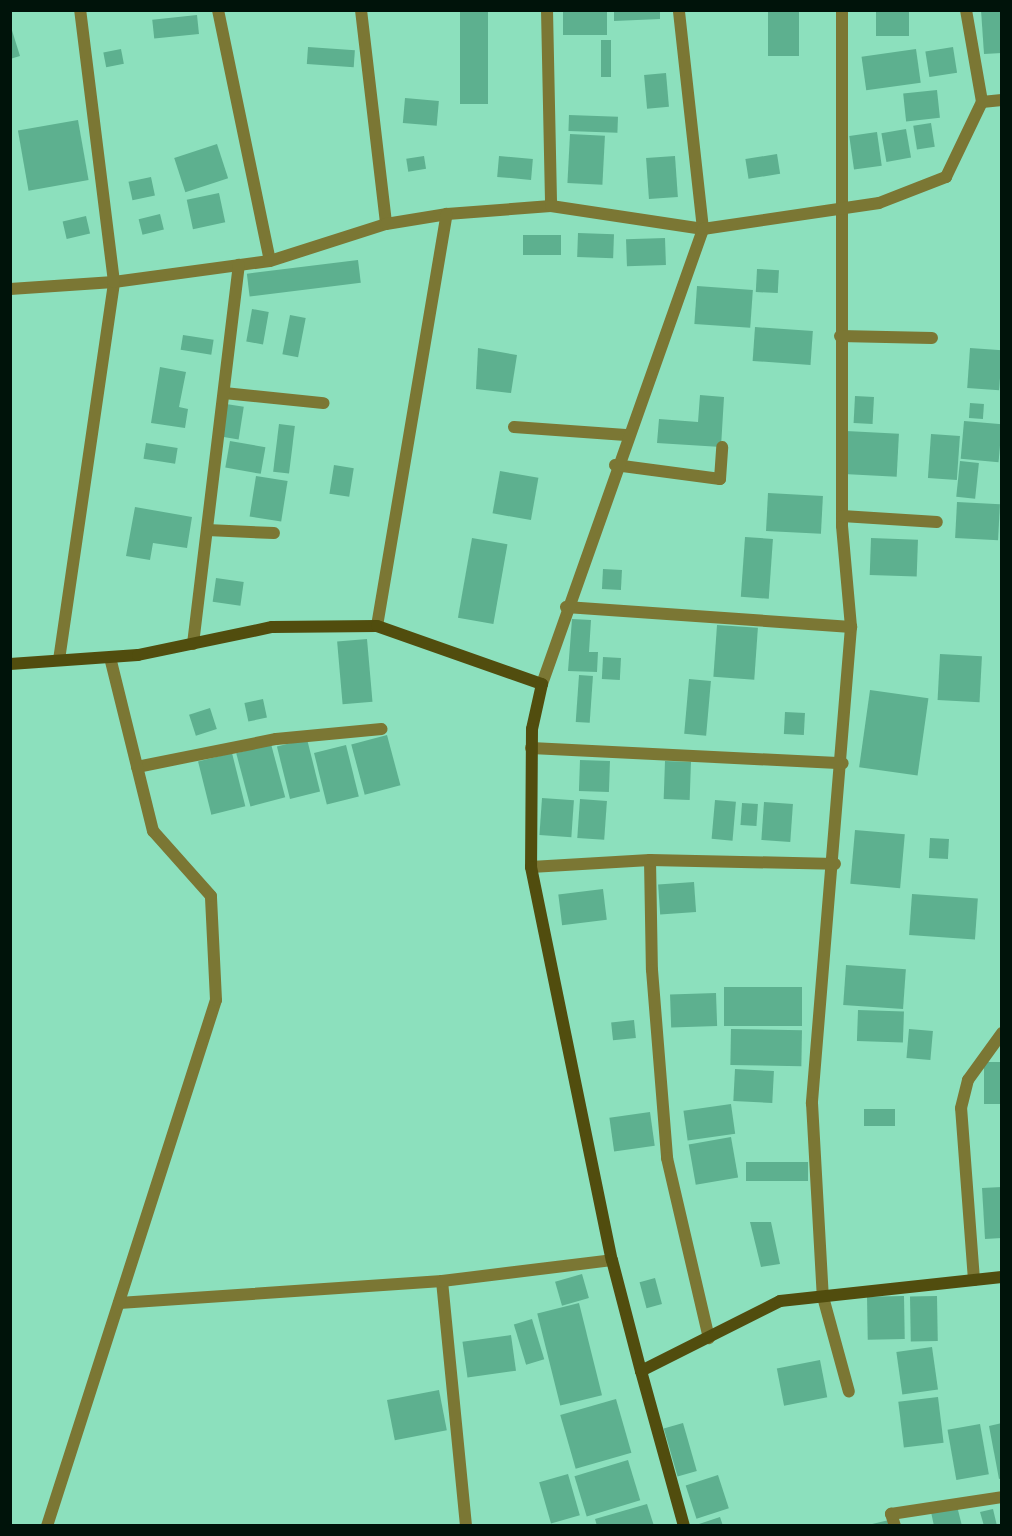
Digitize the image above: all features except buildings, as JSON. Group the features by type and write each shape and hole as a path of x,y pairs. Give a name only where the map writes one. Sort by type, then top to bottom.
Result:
{"street":[{"path":"59,660 114,282 80,10"},
{"path":"218,10 270,261"},
{"path":"361,10 386,224"},
{"path":"548,10 551,206"},
{"path":"679,10 702,229 615,465 542,684 531,748 531,867 612,1260 684,1526"},
{"path":"842,10 839,209 842,516 851,627 835,864 812,1103 823,1297 849,1392"},
{"path":"10,289 114,282 270,261 386,224 447,214 551,206 702,229 879,203 946,177 982,102 966,10"},
{"path":"982,102 1002,100"},
{"path":"377,626 447,214"},
{"path":"194,644 239,265"},
{"path":"840,336 932,338"},
{"path":"224,393 323,403"},
{"path":"514,427 626,435"},
{"path":"615,465 720,479 723,447"},
{"path":"842,516 937,522"},
{"path":"207,530 274,533"},
{"path":"566,607 851,627"},
{"path":"10,664 110,657 194,644 272,627 377,626 542,684"},
{"path":"47,1526 216,1000 211,896 153,831 110,657"},
{"path":"137,767 276,739 382,729"},
{"path":"531,748 843,763"},
{"path":"531,867 650,860 835,864"},
{"path":"650,860 652,970 667,1158 709,1338"},
{"path":"974,1280 961,1108 968,1080 1002,1033"},
{"path":"119,1303 442,1281 612,1260"},
{"path":"641,1371 780,1302 1002,1277"},
{"path":"442,1281 466,1526"},
{"path":"895,1526 891,1514 1002,1497"}]}
